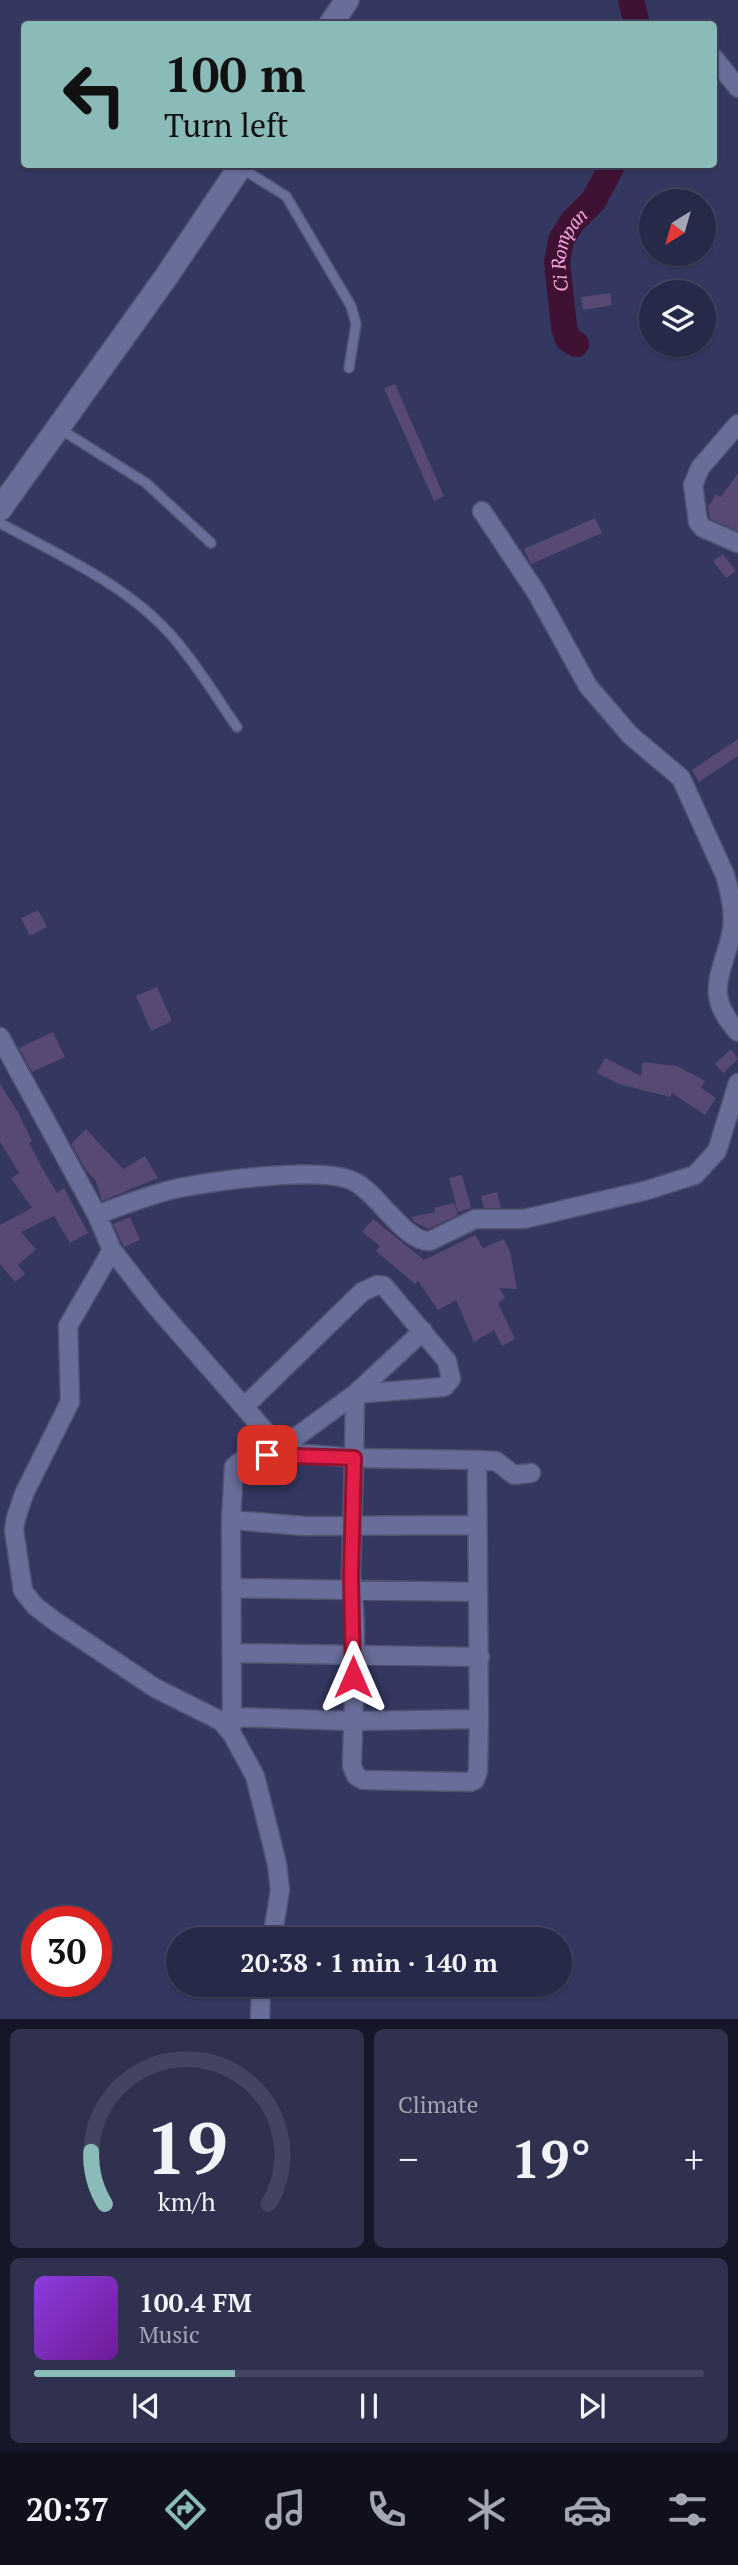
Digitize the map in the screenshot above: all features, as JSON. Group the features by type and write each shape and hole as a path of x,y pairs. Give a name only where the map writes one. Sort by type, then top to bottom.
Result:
{"street":[{"path":"333,21 347,0"},
{"path":"717,62 738,88"},
{"path":"0,509 166,277 240,168"},
{"path":"738,424 700,468 693,485 698,522 703,527 738,543"},
{"path":"482,511 536,592 587,686 630,735 681,778 725,875 730,892 732,927 719,969 716,995 720,1011 738,1032"},
{"path":"0,1037 97,1215 112,1250 154,1304 283,1451"},
{"path":"97,1215 180,1188 262,1177 328,1174 355,1181 415,1237 430,1241 475,1219 524,1219 644,1191 695,1175 717,1152 738,1083"},
{"path":"112,1250 68,1326 69,1402 27,1487 16,1518 14,1530 23,1591 35,1606 56,1622 155,1688 232,1725 479,1719"},
{"path":"246,1406 369,1287 377,1285 389,1290 423,1331 447,1361 451,1375 449,1384 444,1387 396,1393 355,1394"},
{"path":"283,1451 355,1394 423,1331"},
{"path":"355,1394 352,1766 359,1779 475,1780 478,1771 480,1657 477,1460"},
{"path":"274,1927 280,1890 277,1864 255,1776 232,1725 230,1520 232,1474 237,1462 248,1457 283,1451 354,1458 496,1461 513,1475 530,1473"},
{"path":"230,1520 353,1526 477,1525"},
{"path":"231,1588 477,1592"},
{"path":"232,1653 480,1657"},
{"path":"260,2019 261,1997"}],"lane":[{"path":"244,168 286,197 351,306 356,324 349,368"},
{"path":"58,428 146,483 211,543"},
{"path":"0,523 99,578 149,615 171,634 237,727"}],"building":[{"path":"610,293 612,305 583,310 581,297"},
{"path":"395,384 444,496 434,501 384,388"},
{"path":"738,473 738,531 710,519 708,507 716,494 721,497"},
{"path":"595,518 602,533 531,564 524,549"},
{"path":"723,554 736,571 726,578 713,561"},
{"path":"738,739 738,756 699,782 692,770"},
{"path":"38,910 47,927 30,936 21,918"},
{"path":"157,987 172,1021 151,1031 136,996"},
{"path":"53,1032 65,1057 32,1072 19,1048"},
{"path":"731,1049 738,1059 723,1073 715,1064"},
{"path":"605,1058 641,1076 643,1062 677,1066 705,1081 701,1088 716,1098 705,1115 672,1093 670,1097 619,1084 597,1073"},
{"path":"0,1084 18,1112 32,1141 29,1143 45,1173 57,1193 64,1188 88,1233 70,1243 54,1216 21,1232 36,1249 18,1265 25,1274 15,1282 0,1264 0,1225 32,1208 11,1178 19,1173 0,1142"},
{"path":"86,1129 123,1169 145,1156 158,1178 102,1201 96,1181 86,1170 71,1144"},
{"path":"462,1175 471,1208 458,1212 449,1178"},
{"path":"497,1192 501,1208 484,1208 481,1196"},
{"path":"454,1203 458,1215 428,1229 413,1221 412,1217 435,1212 434,1208"},
{"path":"130,1217 140,1240 124,1247 113,1224"},
{"path":"373,1219 424,1260 475,1235 483,1248 504,1239 510,1252 517,1289 499,1288 505,1298 498,1303 515,1339 502,1346 494,1330 474,1342 456,1300 438,1310 418,1281 415,1284 376,1251 380,1246 362,1232"}],"waterway":[{"name":"Ci Rompan","path":"631,0 636,21"},
{"name":"Ci Rompan","path":"576,344 568,339 564,327 557,262 561,240 573,221 594,200 611,168"}],"route":[{"path":"267,1455 354,1458 351,1576 353,1677"}]}
